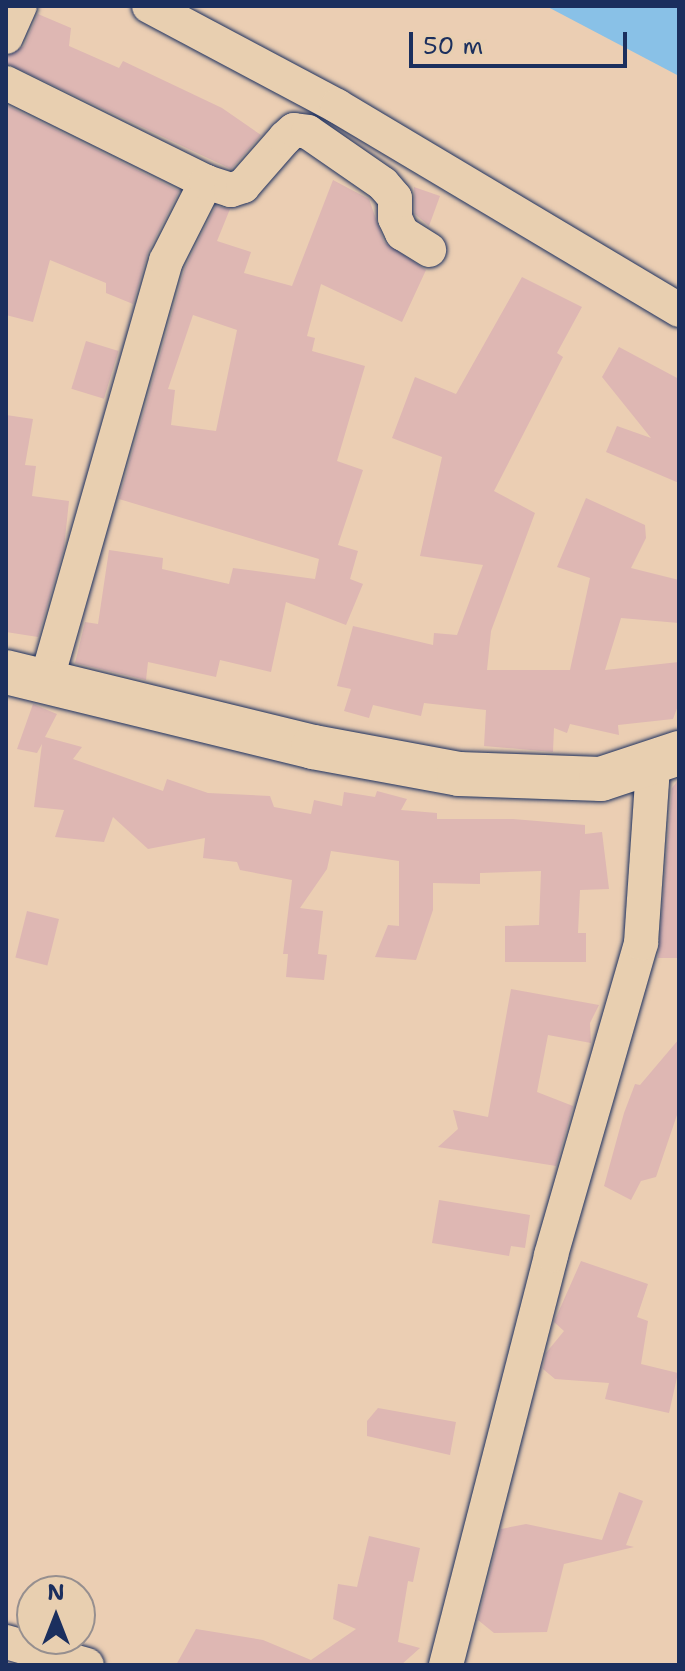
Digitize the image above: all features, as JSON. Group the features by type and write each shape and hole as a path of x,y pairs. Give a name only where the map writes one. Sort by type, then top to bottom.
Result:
{"street":[{"path":"6,37 20,6"},
{"path":"149,6 337,106 679,310"},
{"path":"6,83 206,182 231,190 243,186 294,130 308,132 383,184 395,198 395,218 402,233 429,250"},
{"path":"206,182 166,261 26,677 313,747 459,774 601,779 666,760 641,943 551,1255 446,1665"},
{"path":"6,1642 87,1665"}],"water":[{"path":"546,6 679,6 679,76"}],"building":[{"path":"38,14 71,28 69,46 119,68 123,61 222,108 261,135 231,169 6,63 6,57 24,46"},
{"path":"6,105 179,191 148,252 133,304 106,293 106,283 50,260 33,322 6,315"},
{"path":"333,180 369,199 384,242 426,270 402,322 321,284 307,336 315,338 312,351 365,366 337,461 363,470 338,545 358,551 350,579 363,584 346,625 286,602 271,672 220,660 216,677 148,662 146,680 75,663 85,622 98,624 109,550 163,558 162,569 229,584 233,568 315,579 319,559 119,499 185,268 216,206 230,209 217,241 251,252 244,273 292,286","holes":["193,315 237,330 216,431 171,425 175,390 168,389"]},
{"path":"414,187 440,196 429,226 415,214"},
{"path":"522,277 582,307 557,353 563,357 494,491 535,513 491,631 487,670 570,670 590,578 557,567 586,498 645,525 646,538 631,568 679,580 679,623 621,618 605,670 679,662 679,703 673,719 618,725 619,735 570,724 567,733 554,728 553,752 484,746 486,710 424,703 421,716 373,705 369,718 344,711 351,689 337,686 353,626 433,645 434,633 457,635 483,565 420,556 442,457 392,438 415,377 456,394"},
{"path":"86,341 119,351 104,399 71,389"},
{"path":"619,347 679,379 679,483 606,452 617,426 651,438 602,377"},
{"path":"6,415 33,419 25,465 36,466 32,496 69,501 64,548 38,637 6,632"},
{"path":"33,704 57,714 45,737 82,747 73,759 163,791 167,779 208,793 270,796 274,807 311,814 314,800 342,806 344,792 375,797 377,791 407,799 401,810 437,813 437,819 513,819 585,825 585,834 602,832 609,889 580,890 578,933 586,933 586,962 505,962 505,926 539,925 541,871 480,873 480,884 433,883 433,910 416,960 375,957 388,925 399,926 399,861 331,851 327,869 300,908 323,911 318,954 327,955 324,980 286,977 288,954 283,954 292,880 240,870 237,862 203,858 205,838 148,849 113,817 104,842 55,837 64,810 34,807 42,744 37,753 17,749"},
{"path":"679,779 679,958 658,958 672,788"},
{"path":"27,911 59,919 47,966 15,958"},
{"path":"511,989 599,1005 590,1023 591,1043 548,1035 537,1092 573,1106 556,1166 438,1147 458,1129 453,1110 488,1117"},
{"path":"679,1039 679,1109 656,1177 641,1181 631,1200 604,1186 624,1113 635,1084 640,1085"},
{"path":"439,1200 530,1215 525,1248 511,1246 509,1256 432,1243"},
{"path":"581,1261 648,1284 637,1317 648,1321 641,1364 678,1373 669,1413 605,1399 609,1383 555,1379 543,1369 546,1353 564,1331 554,1322"},
{"path":"378,1408 456,1422 450,1455 367,1436 367,1421"},
{"path":"619,1492 643,1501 626,1545 634,1547 564,1564 547,1632 494,1633 478,1620 501,1529 526,1524 602,1540"},
{"path":"369,1536 420,1548 413,1582 408,1581 398,1642 420,1648 401,1665 176,1665 196,1629 263,1640 311,1660 356,1629 333,1619 338,1584 357,1587"}]}
